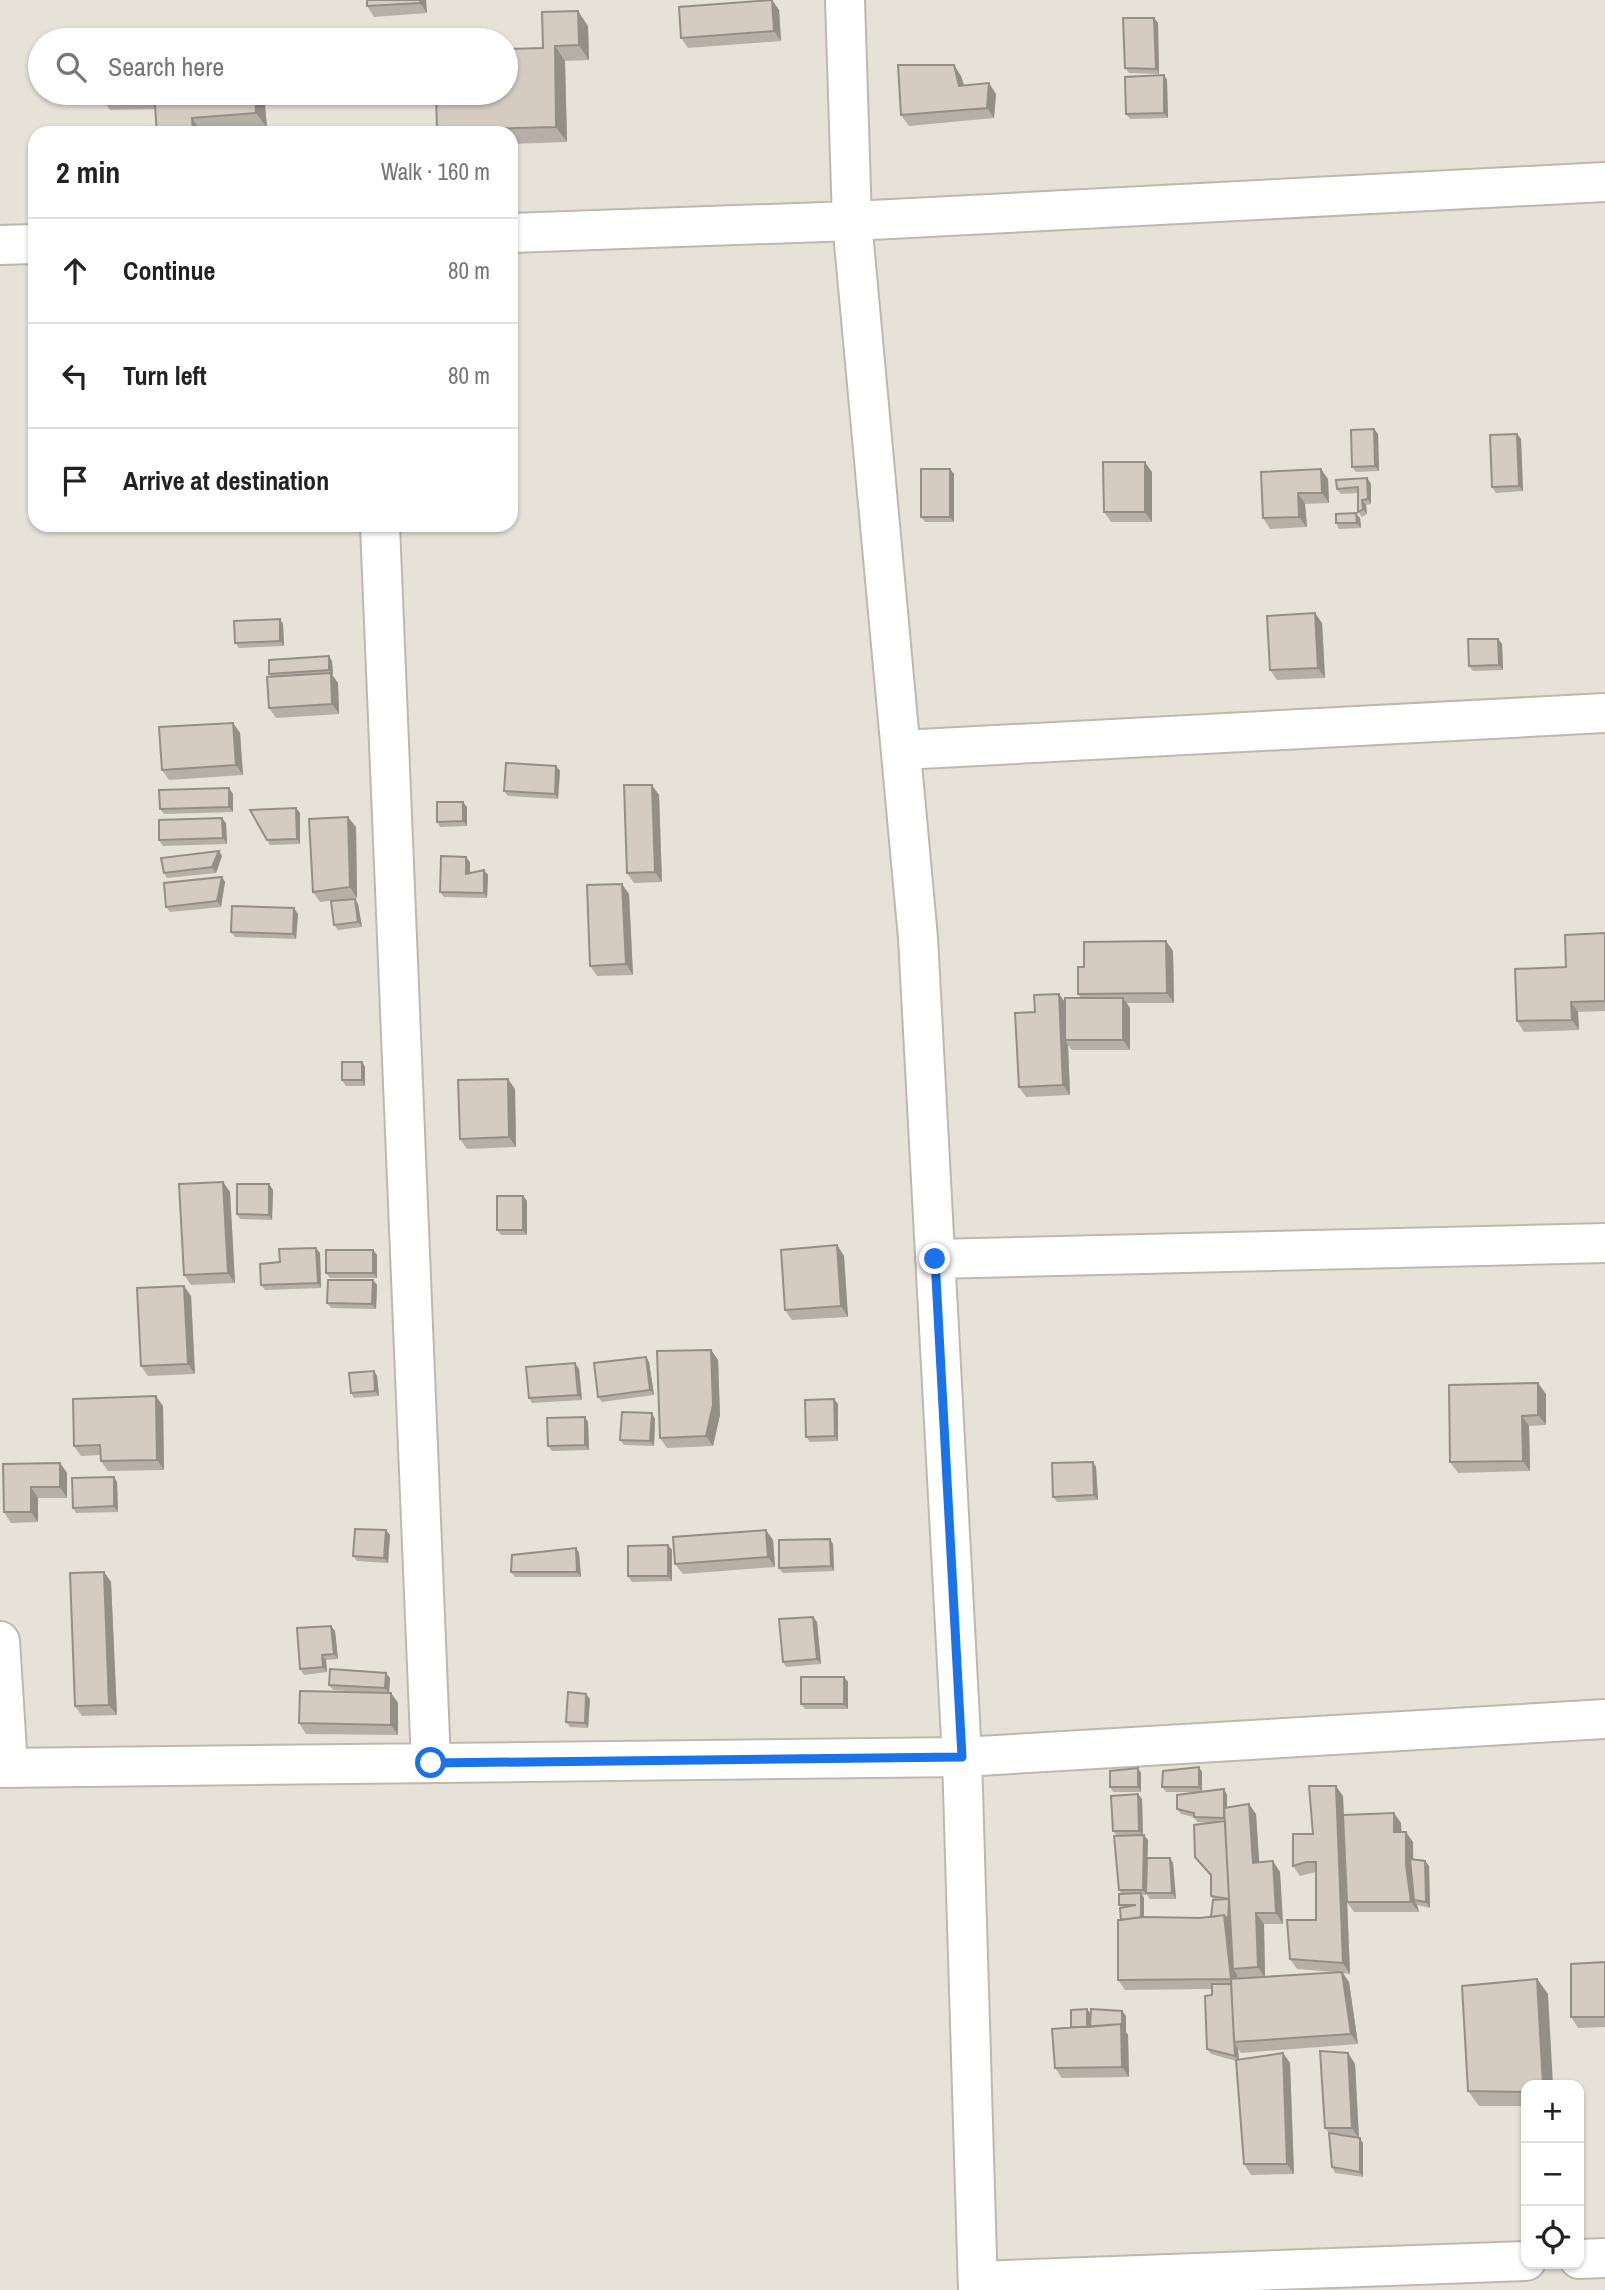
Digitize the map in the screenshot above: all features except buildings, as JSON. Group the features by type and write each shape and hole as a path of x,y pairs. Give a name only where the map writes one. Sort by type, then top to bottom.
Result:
{"street":[{"path":"845,0 852,221 918,938 962,1757 978,2285 1521,2261"},
{"path":"518,233 852,221 1605,182"},
{"path":"0,245 28,244"},
{"path":"380,532 431,1763"},
{"path":"901,750 1605,713"},
{"path":"935,1259 1605,1243"},
{"path":"0,1641 4,1768 962,1757 1605,1719"},
{"path":"1584,2259 1605,2258"}],"shaded area":[{"path":"0,0 1605,0 1605,2290 0,2290"}],"route":[{"path":"431,1763 962,1757 935,1259"}]}
